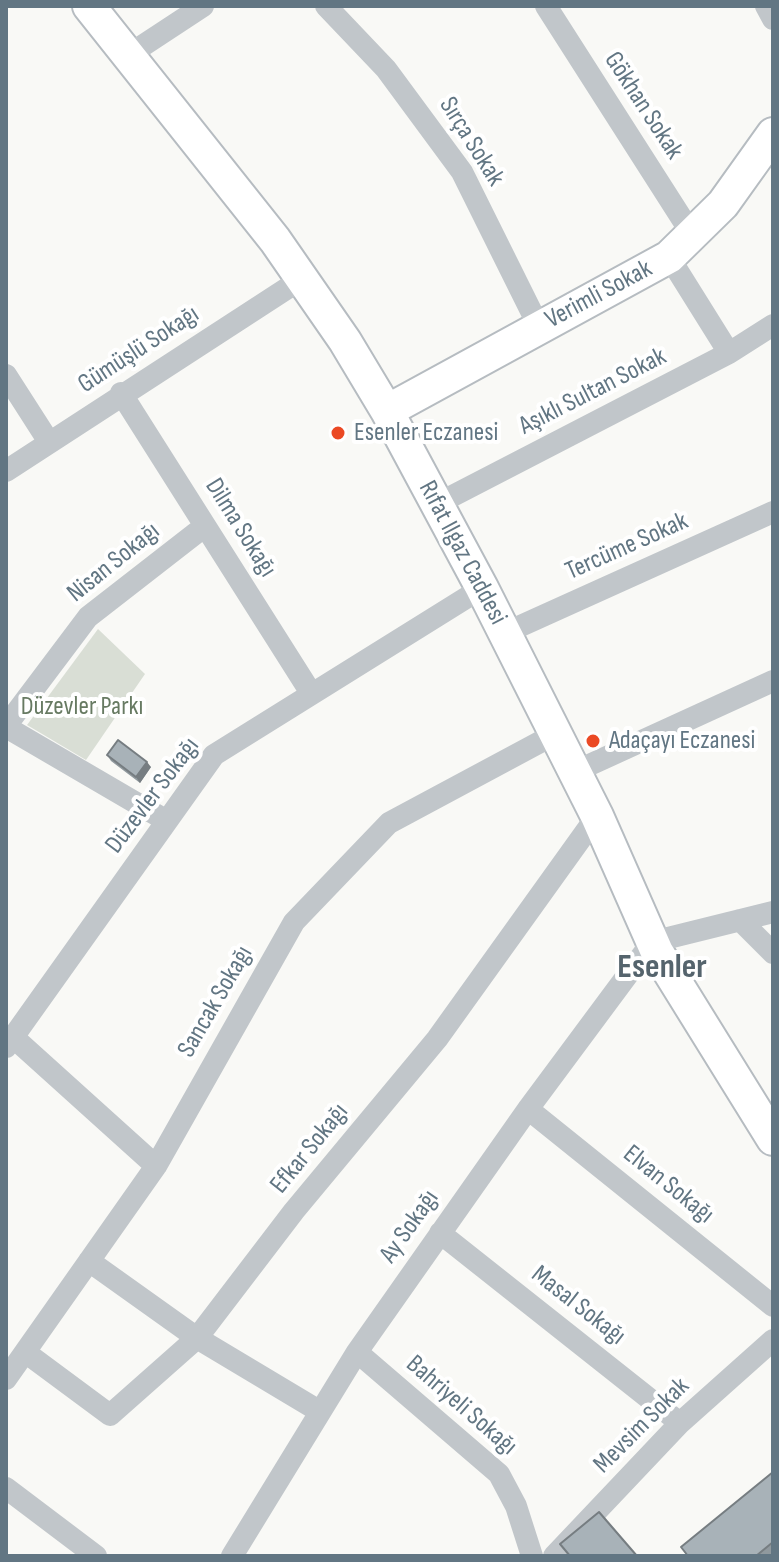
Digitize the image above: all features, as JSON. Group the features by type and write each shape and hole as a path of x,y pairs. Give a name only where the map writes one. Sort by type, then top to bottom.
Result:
{"street":[{"name":"Rıfat Ilgaz Caddesi","path":"89,6 303,278 387,411 482,588 597,816 652,942 773,1139"},
{"path":"127,56 203,6"},
{"name":"Sırça Sokak","path":"326,6 386,69 462,172 539,327"},
{"name":"Gökhan Sokak","path":"546,6 693,236"},
{"path":"766,6 773,19"},
{"name":"Verimli Sokak","path":"387,411 669,257 723,204 773,134"},
{"path":"669,257 729,353"},
{"name":"Gümüşlü Sokağı","path":"6,471 121,393 303,278"},
{"name":"Aşıklı Sultan Sokak","path":"437,504 729,353 773,325"},
{"path":"6,375 49,442"},
{"name":"Dilma Sokağı","path":"121,393 311,693"},
{"name":"Tercüme Sokak","path":"505,633 773,512"},
{"name":"Nisan Sokağı","path":"6,727 88,617 205,526"},
{"name":"Düzevler Sokağı","path":"9,1042 214,755 482,588"},
{"path":"574,772 773,681"},
{"path":"6,727 167,821"},
{"name":"Sancak Sokağı","path":"6,1379 156,1166 294,922 389,823 555,734"},
{"name":"Efkar Sokağı","path":"25,1352 110,1415 197,1338 294,1211 437,1039 597,816"},
{"path":"652,942 773,912"},
{"path":"740,920 773,953"},
{"name":"Ay Sokağı","path":"232,1556 357,1352 528,1109 652,942"},
{"path":"9,1042 156,1166"},
{"name":"Elvan Sokağı","path":"528,1109 773,1306"},
{"name":"Masal Sokağı","path":"440,1233 680,1423"},
{"path":"89,1261 197,1338 319,1411"},
{"name":"Mevsim Sokak","path":"554,1556 680,1423 773,1340"},
{"name":"Bahriyeli Sokağı","path":"357,1352 499,1474 516,1506 532,1556"},
{"path":"6,1488 96,1556"}],"green space":[{"name":"Düzevler Parkı","path":"98,629 145,674 86,760 27,725"}],"building":[{"path":"118,740 147,762 136,777 107,755"},
{"path":"773,1472 773,1542 756,1556 688,1556 681,1547"},
{"path":"599,1512 637,1556 570,1556 560,1544"}],"place":[{"name":"Esenler Eczanesi","path":"338,433"},
{"name":"Adaçayı Eczanesi","path":"593,741"}],"district":[{"name":"Esenler","path":"662,968"}]}
